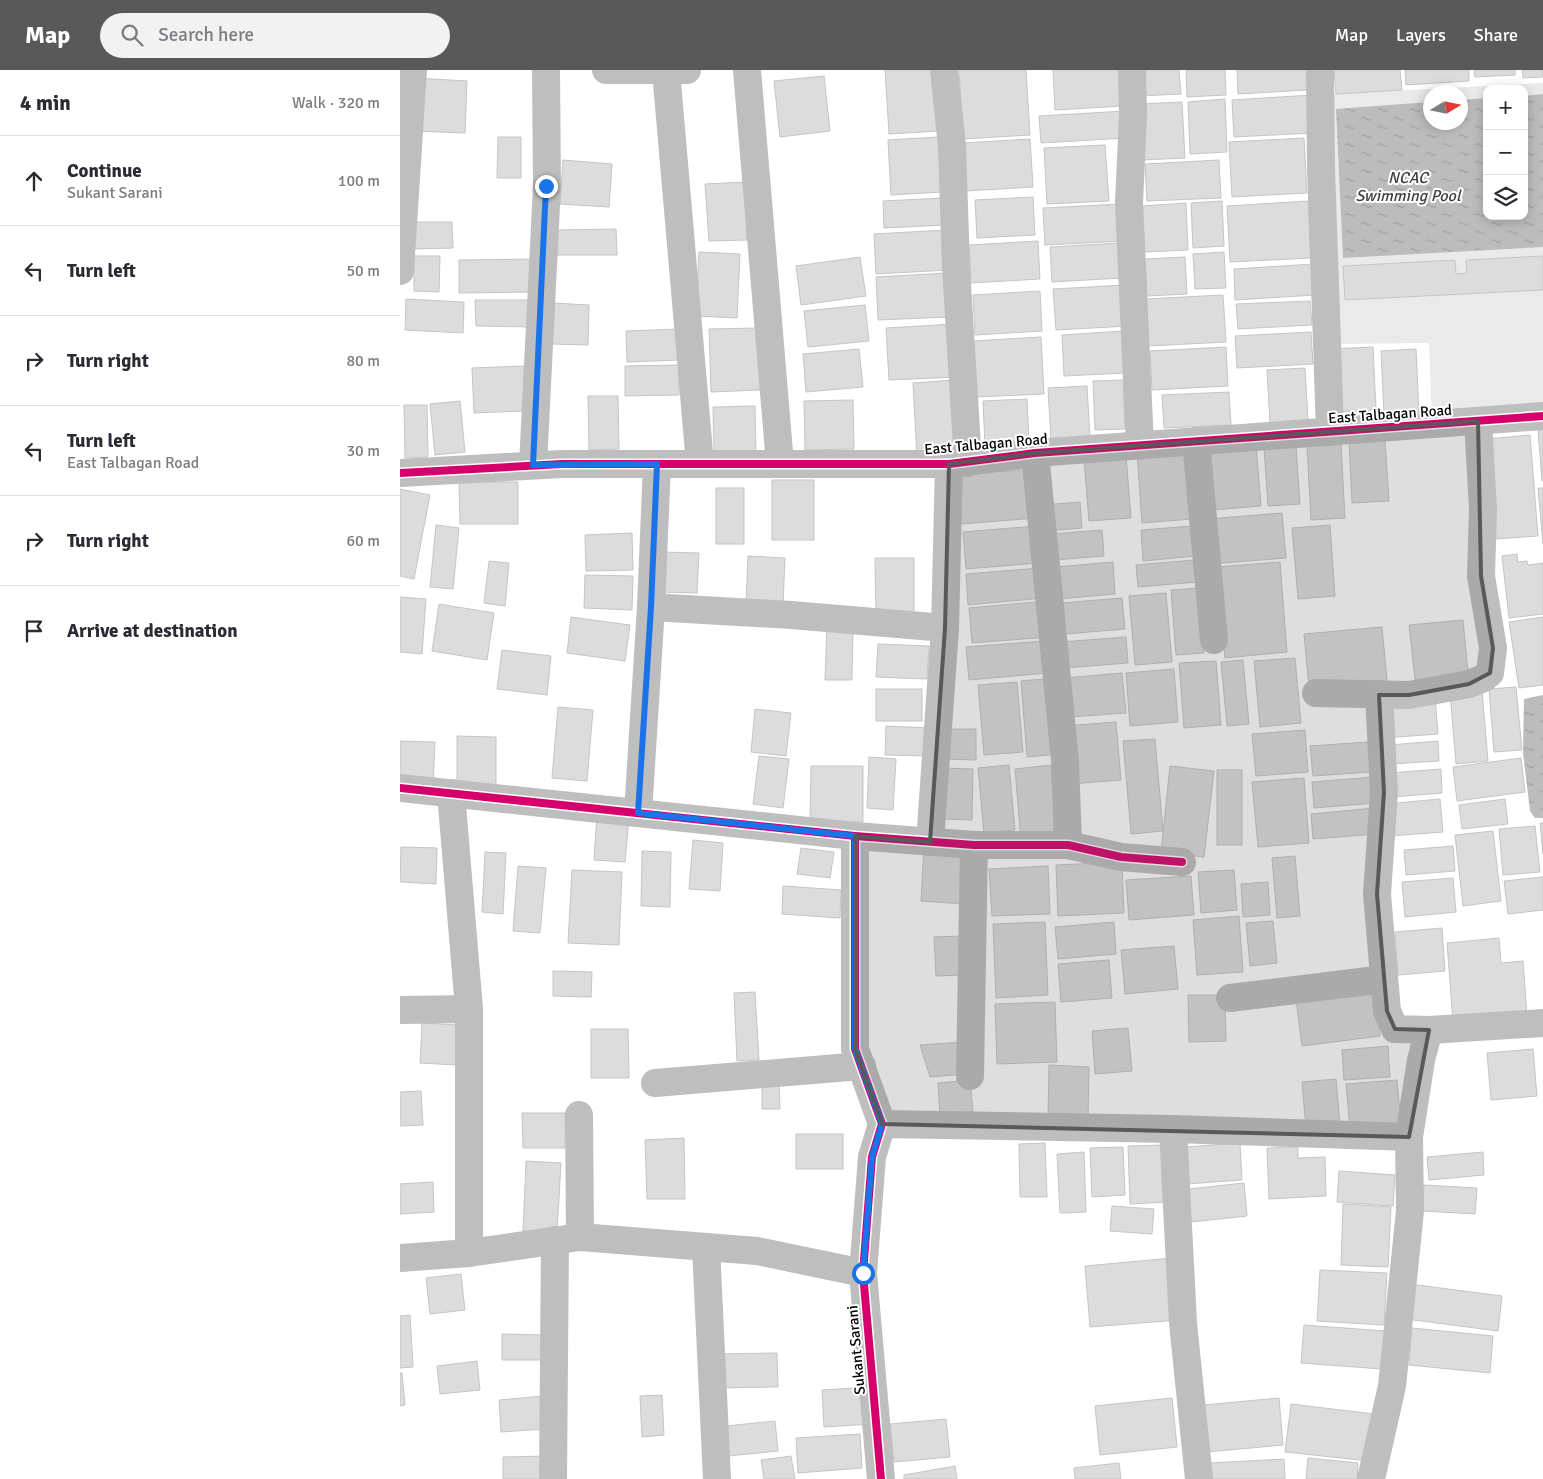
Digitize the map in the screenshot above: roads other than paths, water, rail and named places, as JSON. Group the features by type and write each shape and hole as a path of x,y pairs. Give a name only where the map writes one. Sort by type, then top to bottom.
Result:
{"street":[{"path":"400,271 414,70"},
{"path":"533,465 546,186 546,70"},
{"path":"606,70 677,70 700,464"},
{"path":"747,70 780,464"},
{"path":"930,842 959,464 952,146 944,70"},
{"path":"1132,70 1133,116 1129,203 1140,445"},
{"path":"1320,70 1321,168 1330,432"},
{"name":"East Talbagan Road","path":"400,473 533,465 959,464 1035,454 1140,445 1543,416"},
{"path":"1316,693 1409,695 1468,684 1484,678 1490,673 1492,648 1481,576 1482,509 1478,422"},
{"path":"1196,441 1214,640"},
{"path":"1035,454 1065,761 1068,846"},
{"path":"638,813 651,607 657,464"},
{"path":"651,607 792,615 945,628"},
{"path":"1379,694 1384,792 1377,894 1387,1011 1395,1029 1428,1030 1543,1023"},
{"path":"400,788 855,836 974,845 1068,846 1121,857 1182,862"},
{"path":"452,793 469,1009 469,1253"},
{"path":"855,836 855,1049 882,1124 1173,1129 1409,1137"},
{"path":"970,1076 974,845"},
{"path":"1230,998 1384,978"},
{"path":"400,1010 469,1009"},
{"path":"1371,1479 1392,1386 1410,1211 1409,1137 1421,1060 1428,1030"},
{"path":"655,1083 862,1066"},
{"path":"553,1479 567,1239 579,1115"},
{"name":"Sukant Sarani","path":"881,1479 863,1273 872,1157 882,1124"},
{"path":"1173,1129 1184,1323 1199,1479"},
{"path":"400,1258 469,1253 567,1239 757,1251 863,1273"},
{"path":"706,1247 717,1479"}],"water":[{"name":"NCAC Swimming Pool","path":"1543,94 1543,247 1343,258 1336,109 1423,103 1423,130 1468,130 1468,99 1483,98 1483,220 1528,220 1528,96"},
{"path":"1543,695 1543,818 1535,818 1530,811 1523,753 1524,699"}]}
